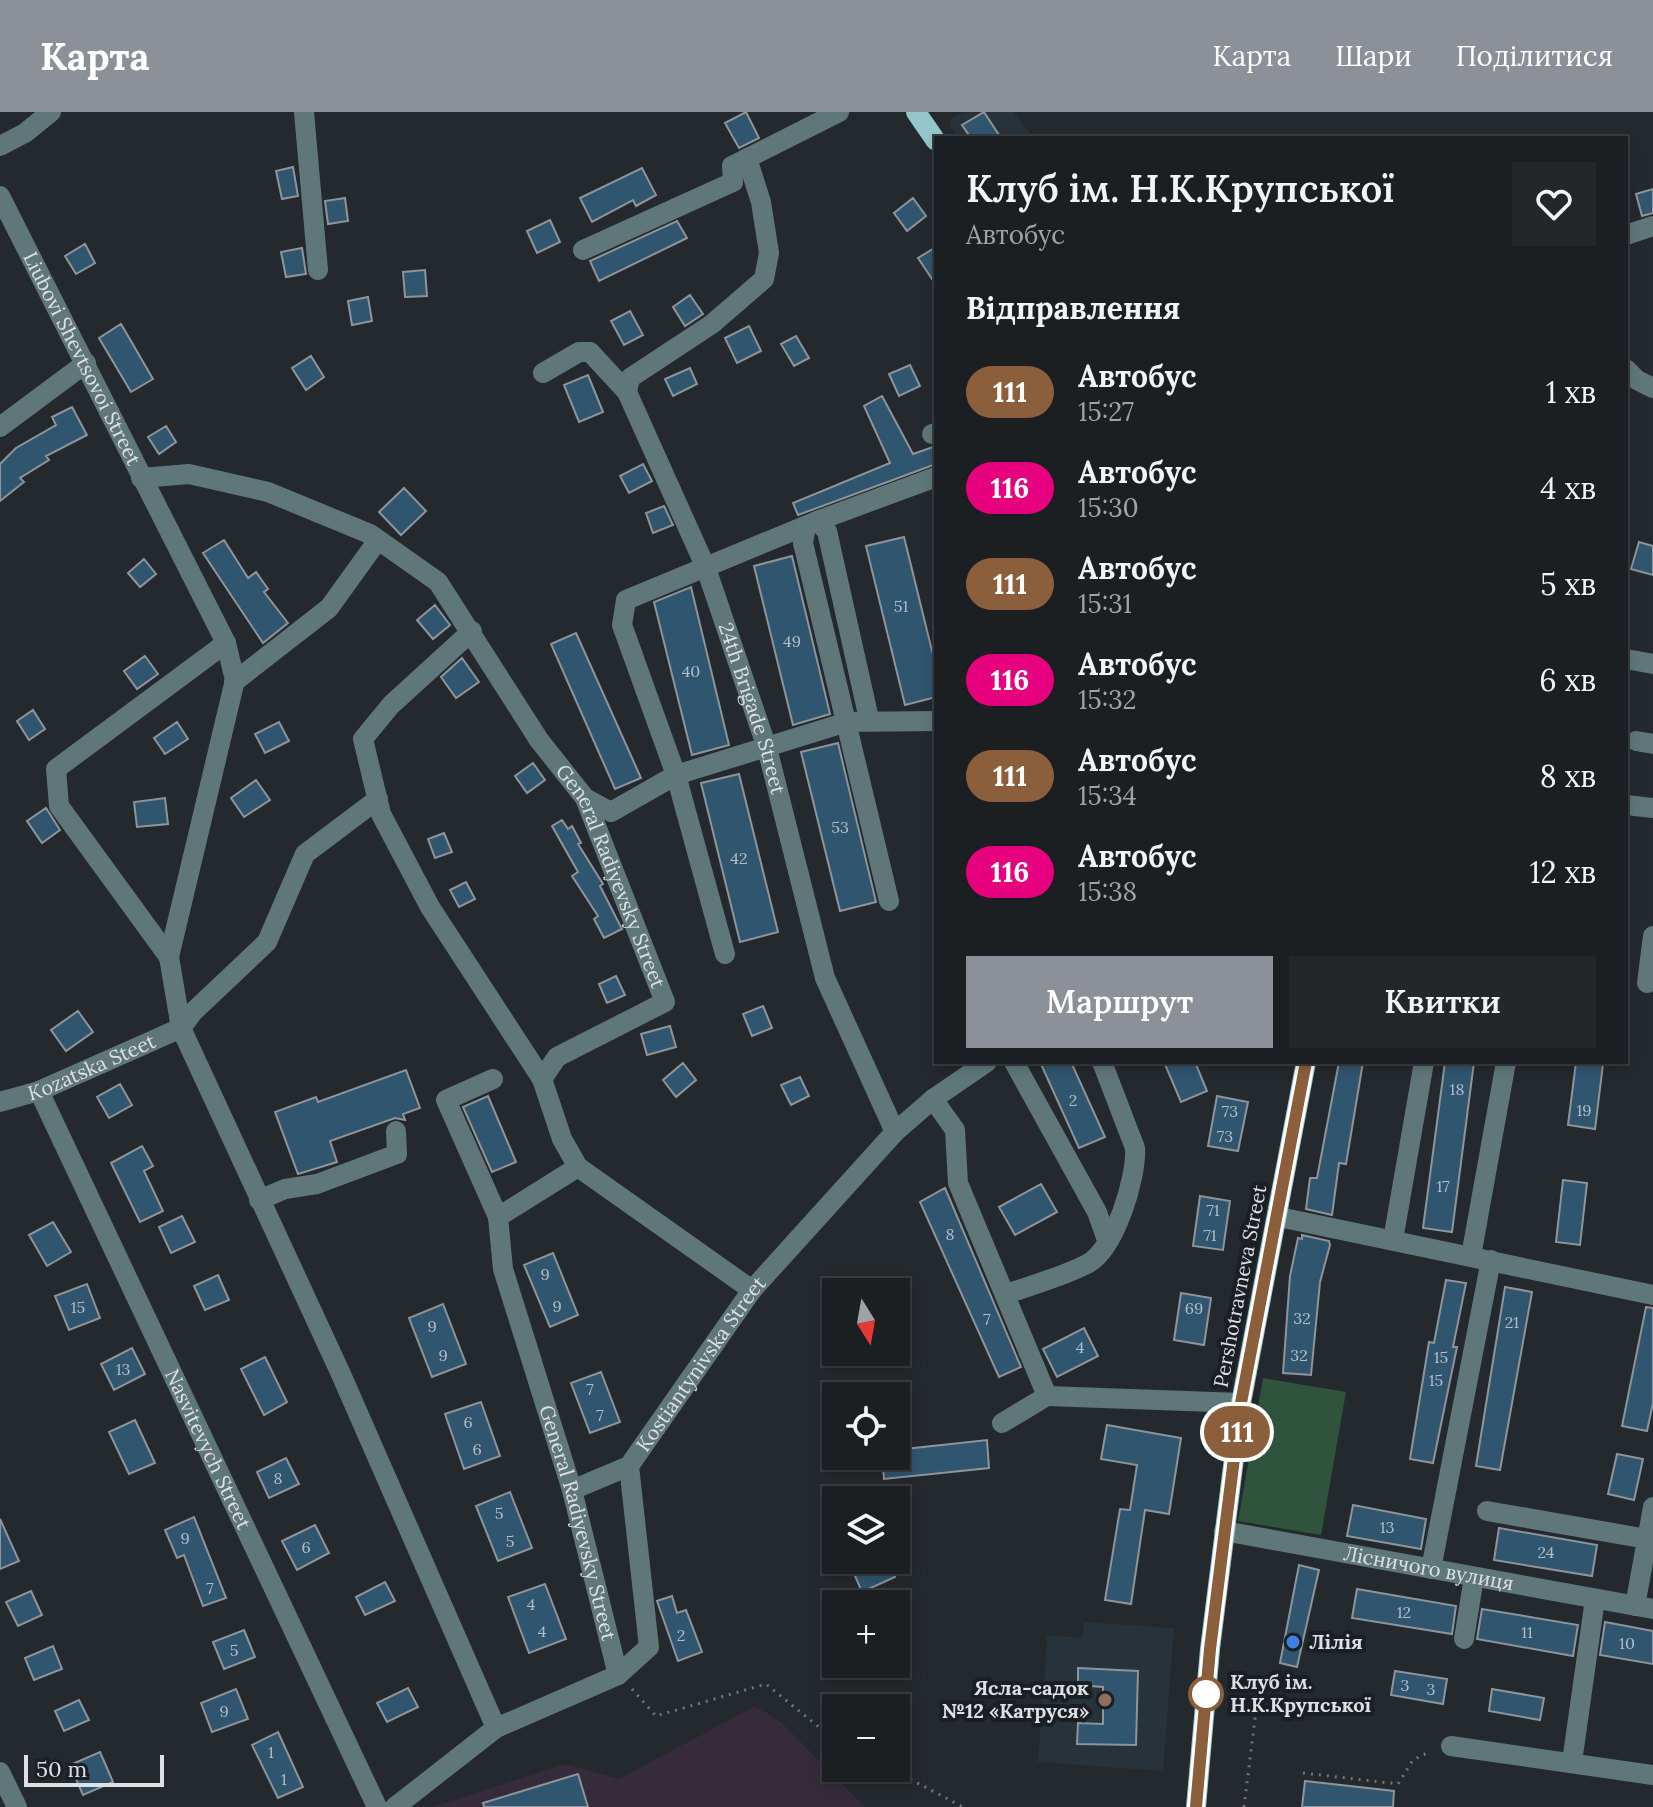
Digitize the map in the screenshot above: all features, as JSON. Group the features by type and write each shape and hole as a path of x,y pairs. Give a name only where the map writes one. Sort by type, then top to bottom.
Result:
{"main road":[{"path":"918,113 934,138"},
{"name":"Pershotravneva Street","path":"1196,1807 1224,1531 1241,1403 1279,1217 1306,1064"}],"street":[{"path":"0,146 25,133 51,112"},
{"path":"304,112 318,270"},
{"path":"583,250 733,182 732,166 839,112"},
{"path":"627,392 630,378 712,324 764,279 769,253 761,202 747,158"},
{"name":"Liubovi Shevtsovoi Street","path":"0,196 141,478"},
{"path":"1628,234 1653,226"},
{"name":"24th Brigade Street","path":"543,373 579,352 590,352 627,392 706,568 767,748 825,978 895,1132"},
{"path":"0,427 86,363"},
{"path":"1628,371 1653,388"},
{"name":"General Radiyevsky Street","path":"141,478 189,474 268,492 378,540 438,582 539,740 585,798 665,1002 557,1057 542,1079"},
{"path":"141,478 226,643 234,682 169,957 181,1028 340,1372 496,1728"},
{"path":"725,954 676,775 622,625 626,600 812,523 934,478"},
{"path":"812,523 827,531 869,719"},
{"path":"812,523 803,543 889,901"},
{"path":"234,682 329,608 378,540"},
{"path":"472,631 391,705 363,739 381,814 430,907 542,1079 562,1139 578,1167 752,1290"},
{"path":"169,957 59,806 56,769 226,643"},
{"path":"1628,659 1653,664"},
{"path":"585,798 611,812 676,775 847,722 869,719 934,721"},
{"path":"181,1028 193,1012 267,942 305,854 378,799"},
{"path":"1628,805 1653,808"},
{"path":"1628,980 1650,984 1653,936"},
{"name":"Kozatska Steet","path":"0,1102 39,1091 181,1028"},
{"name":"Kostiantynivska Street","path":"395,1807 496,1728 618,1675 649,1647 629,1466 752,1290 895,1132 933,1099 984,1064"},
{"path":"1015,1064 1097,1212 1107,1240"},
{"path":"1006,1294 1088,1264 1107,1240 1126,1205 1136,1163 1127,1124 1103,1064"},
{"path":"1393,1240 1424,1064"},
{"path":"1431,1569 1481,1258 1506,1064"},
{"name":"General Radiyevsky Street","path":"493,1079 446,1100 498,1217 503,1269 572,1490 618,1675"},
{"name":"Nasvitevych Street","path":"39,1091 377,1807"},
{"path":"933,1099 955,1130 958,1183 1047,1396"},
{"path":"259,1200 285,1189 317,1184 397,1154 396,1131"},
{"path":"498,1217 578,1167"},
{"path":"1279,1217 1653,1295"},
{"path":"1002,1423 1047,1396 1241,1403"},
{"path":"572,1490 629,1466"},
{"name":"Лісничого вулиця","path":"1224,1531 1644,1607 1647,1539 1653,1507"},
{"path":"1487,1511 1647,1539"},
{"path":"1464,1639 1474,1577"},
{"path":"1572,1762 1595,1599"},
{"path":"1451,1746 1653,1775"},
{"path":"0,1772 17,1807"}],"path":[{"path":"618,1675 656,1716 766,1684 822,1730"},
{"path":"1244,1807 1257,1703"},
{"path":"1303,1773 1398,1784 1413,1760 1451,1746"},
{"path":"910,1779 963,1807"}],"shaded area":[{"path":"968,112 1013,112 1031,134 957,136 950,127 951,118"},
{"name":"Ясла-садок №12 «Катруся»","path":"1084,1622 1174,1628 1163,1771 1038,1762 1047,1635 1082,1637"},
{"path":"755,1706 782,1723 822,1763 822,1782 840,1782 865,1807 432,1807 566,1764 619,1779"}],"green space":[{"path":"1263,1378 1346,1392 1321,1535 1238,1521"}],"building":[{"path":"746,112 759,138 739,148 725,123"},
{"path":"984,112 1000,136 970,136 962,125"},
{"path":"293,167 298,196 282,199 276,171"},
{"path":"642,168 656,195 636,206 633,200 592,222 580,198"},
{"path":"1653,189 1653,213 1642,216 1636,194"},
{"path":"345,198 348,221 328,224 325,201"},
{"path":"913,198 926,216 907,231 894,213"},
{"path":"550,220 560,242 537,253 527,231"},
{"path":"677,221 687,238 599,281 590,261"},
{"path":"85,244 95,263 76,274 65,256"},
{"path":"302,248 306,274 286,277 281,252"},
{"path":"934,248 934,282 918,258"},
{"path":"425,270 427,296 405,297 403,272"},
{"path":"690,295 703,314 685,326 673,307"},
{"path":"368,297 372,321 352,325 348,301"},
{"path":"630,311 643,335 624,345 611,321"},
{"path":"121,324 153,379 131,392 99,338"},
{"path":"749,326 761,351 737,363 725,338"},
{"path":"796,336 809,358 794,366 781,344"},
{"path":"311,356 324,377 306,390 292,368"},
{"path":"910,365 920,386 899,396 889,374"},
{"path":"690,368 697,384 673,396 665,379"},
{"path":"588,375 603,412 579,422 564,385"},
{"path":"882,396 913,454 934,447 934,465 798,515 793,503 890,463 864,406"},
{"path":"72,407 87,435 46,456 49,460 20,478 24,482 0,501 0,464 16,448 56,425 52,417"},
{"path":"166,426 176,442 159,454 148,437"},
{"path":"643,464 652,481 629,493 620,476"},
{"path":"404,488 426,511 401,535 379,512"},
{"path":"664,506 673,525 653,533 646,513"},
{"path":"904,537 934,659 934,698 905,705 866,546"},
{"path":"224,540 248,578 256,572 268,589 264,592 288,623 263,643 203,553"},
{"path":"1639,542 1653,546 1653,575 1631,569"},
{"path":"792,556 830,714 793,725 754,566"},
{"path":"144,559 156,574 140,587 128,573"},
{"path":"691,587 729,745 692,755 654,602"},
{"path":"435,605 450,625 433,639 417,620"},
{"path":"576,633 641,778 615,789 551,644"},
{"path":"145,656 158,674 137,689 124,671"},
{"path":"462,658 479,682 456,698 441,677"},
{"path":"33,710 45,729 29,740 17,721"},
{"path":"177,722 188,739 165,754 154,738"},
{"path":"279,722 289,741 265,753 255,734"},
{"path":"838,743 876,902 840,911 801,752"},
{"path":"533,763 545,780 527,793 515,776"},
{"path":"739,774 778,932 740,942 701,783"},
{"path":"256,780 270,800 244,817 231,798"},
{"path":"165,798 168,824 137,827 134,802"},
{"path":"46,808 60,830 42,843 27,821"},
{"path":"562,820 568,829 572,826 581,843 578,844 603,884 600,886 622,929 604,938 594,919 598,916 572,876 578,872 552,826"},
{"path":"444,833 452,852 435,858 428,839"},
{"path":"466,882 475,899 459,907 450,890"},
{"path":"616,976 625,995 607,1003 599,984"},
{"path":"763,1006 772,1028 752,1036 743,1014"},
{"path":"78,1011 93,1032 66,1051 51,1030"},
{"path":"670,1026 676,1047 647,1055 641,1034"},
{"path":"683,1063 696,1080 676,1097 663,1080"},
{"path":"1041,1064 1072,1064 1105,1137 1079,1148"},
{"path":"1165,1064 1196,1064 1207,1091 1181,1102"},
{"path":"1339,1064 1363,1064 1346,1164 1339,1163 1332,1215 1306,1209 1310,1178 1317,1178"},
{"path":"1445,1064 1474,1064 1452,1232 1423,1228"},
{"path":"1576,1064 1603,1064 1595,1129 1568,1125"},
{"path":"406,1070 420,1108 403,1114 405,1120 395,1118 330,1141 337,1162 298,1174 275,1112 316,1097 318,1102"},
{"path":"800,1077 809,1096 791,1105 781,1085"},
{"path":"120,1084 132,1105 109,1118 97,1097"},
{"path":"488,1096 516,1162 492,1172 463,1107"},
{"path":"1217,1096 1248,1102 1238,1151 1208,1146"},
{"path":"142,1146 153,1166 144,1171 163,1211 140,1222 111,1163"},
{"path":"1563,1180 1587,1183 1580,1245 1556,1242"},
{"path":"1041,1184 1057,1212 1015,1235 999,1207"},
{"path":"945,1188 1021,1367 999,1377 920,1202"},
{"path":"1200,1196 1230,1201 1223,1250 1193,1246"},
{"path":"182,1216 195,1242 171,1253 159,1227"},
{"path":"53,1222 71,1252 47,1266 29,1235"},
{"path":"1302,1235 1329,1241 1330,1245 1320,1282 1311,1375 1283,1373 1290,1276 1298,1238 1302,1239"},
{"path":"553,1253 578,1315 550,1327 524,1265"},
{"path":"218,1275 229,1300 205,1310 194,1286"},
{"path":"1446,1280 1466,1283 1453,1347 1457,1347 1433,1463 1410,1459 1429,1342 1434,1343"},
{"path":"87,1284 100,1318 69,1330 55,1296"},
{"path":"1505,1287 1532,1292 1500,1470 1476,1466"},
{"path":"1181,1293 1211,1298 1204,1345 1174,1340"},
{"path":"443,1304 466,1364 432,1377 409,1318"},
{"path":"1646,1307 1653,1308 1653,1403 1647,1431 1622,1426"},
{"path":"1084,1328 1098,1356 1057,1377 1043,1349"},
{"path":"132,1348 145,1374 114,1390 101,1364"},
{"path":"265,1357 287,1402 264,1415 241,1369"},
{"path":"601,1372 620,1422 590,1433 571,1383"},
{"path":"481,1402 500,1456 464,1469 445,1414"},
{"path":"135,1420 155,1463 129,1474 109,1432"},
{"path":"1107,1425 1181,1438 1169,1514 1145,1510 1131,1604 1105,1600 1120,1509 1130,1510 1137,1465 1101,1459"},
{"path":"987,1440 989,1468 884,1479 883,1470 910,1470 910,1448"},
{"path":"1617,1454 1643,1459 1634,1500 1608,1494"},
{"path":"286,1458 299,1484 269,1498 257,1472"},
{"path":"510,1492 532,1548 498,1561 476,1506"},
{"path":"1353,1505 1426,1519 1421,1549 1347,1536"},
{"path":"194,1517 226,1598 203,1606 184,1555 177,1558 165,1530"},
{"path":"0,1519 19,1561 0,1569"},
{"path":"315,1525 329,1553 297,1570 282,1541"},
{"path":"1499,1528 1597,1545 1592,1576 1494,1560"},
{"path":"1299,1565 1319,1570 1297,1667 1280,1663"},
{"path":"854,1574 894,1574 895,1577 866,1590 861,1590"},
{"path":"385,1582 395,1601 365,1615 356,1597"},
{"path":"545,1584 566,1639 529,1653 508,1597"},
{"path":"1357,1589 1456,1606 1452,1634 1352,1618"},
{"path":"31,1591 42,1615 18,1626 6,1602"},
{"path":"672,1596 677,1613 686,1610 702,1652 678,1661 657,1601"},
{"path":"1482,1609 1578,1625 1573,1656 1477,1639"},
{"path":"1605,1622 1653,1631 1653,1664 1600,1655"},
{"path":"244,1630 255,1657 224,1669 213,1642"},
{"path":"53,1646 62,1669 34,1680 25,1658"},
{"path":"1078,1668 1138,1671 1136,1745 1077,1744 1078,1723 1103,1724 1103,1687 1078,1685"},
{"path":"1395,1671 1447,1679 1443,1704 1391,1695"},
{"path":"408,1688 418,1707 387,1722 377,1703"},
{"path":"236,1689 248,1719 212,1732 201,1703"},
{"path":"1492,1689 1544,1698 1540,1720 1489,1711"},
{"path":"79,1700 89,1720 64,1731 55,1711"},
{"path":"278,1732 303,1787 278,1798 252,1745"},
{"path":"100,1752 113,1782 83,1795 70,1765"},
{"path":"578,1774 588,1807 484,1807 483,1803"},
{"path":"1305,1781 1394,1791 1393,1807 1302,1807"}],"bus line":[{"name":"111","path":"1196,1807 1210,1649 1241,1403 1279,1217 1306,1064"}],"place":[{"name":"Лілія","path":"1293,1642"},
{"name":"Клуб ім. Н.К.Крупської","path":"1206,1694"},
{"name":"Ясла-садок №12 «Катруся»","path":"1105,1700"}]}
